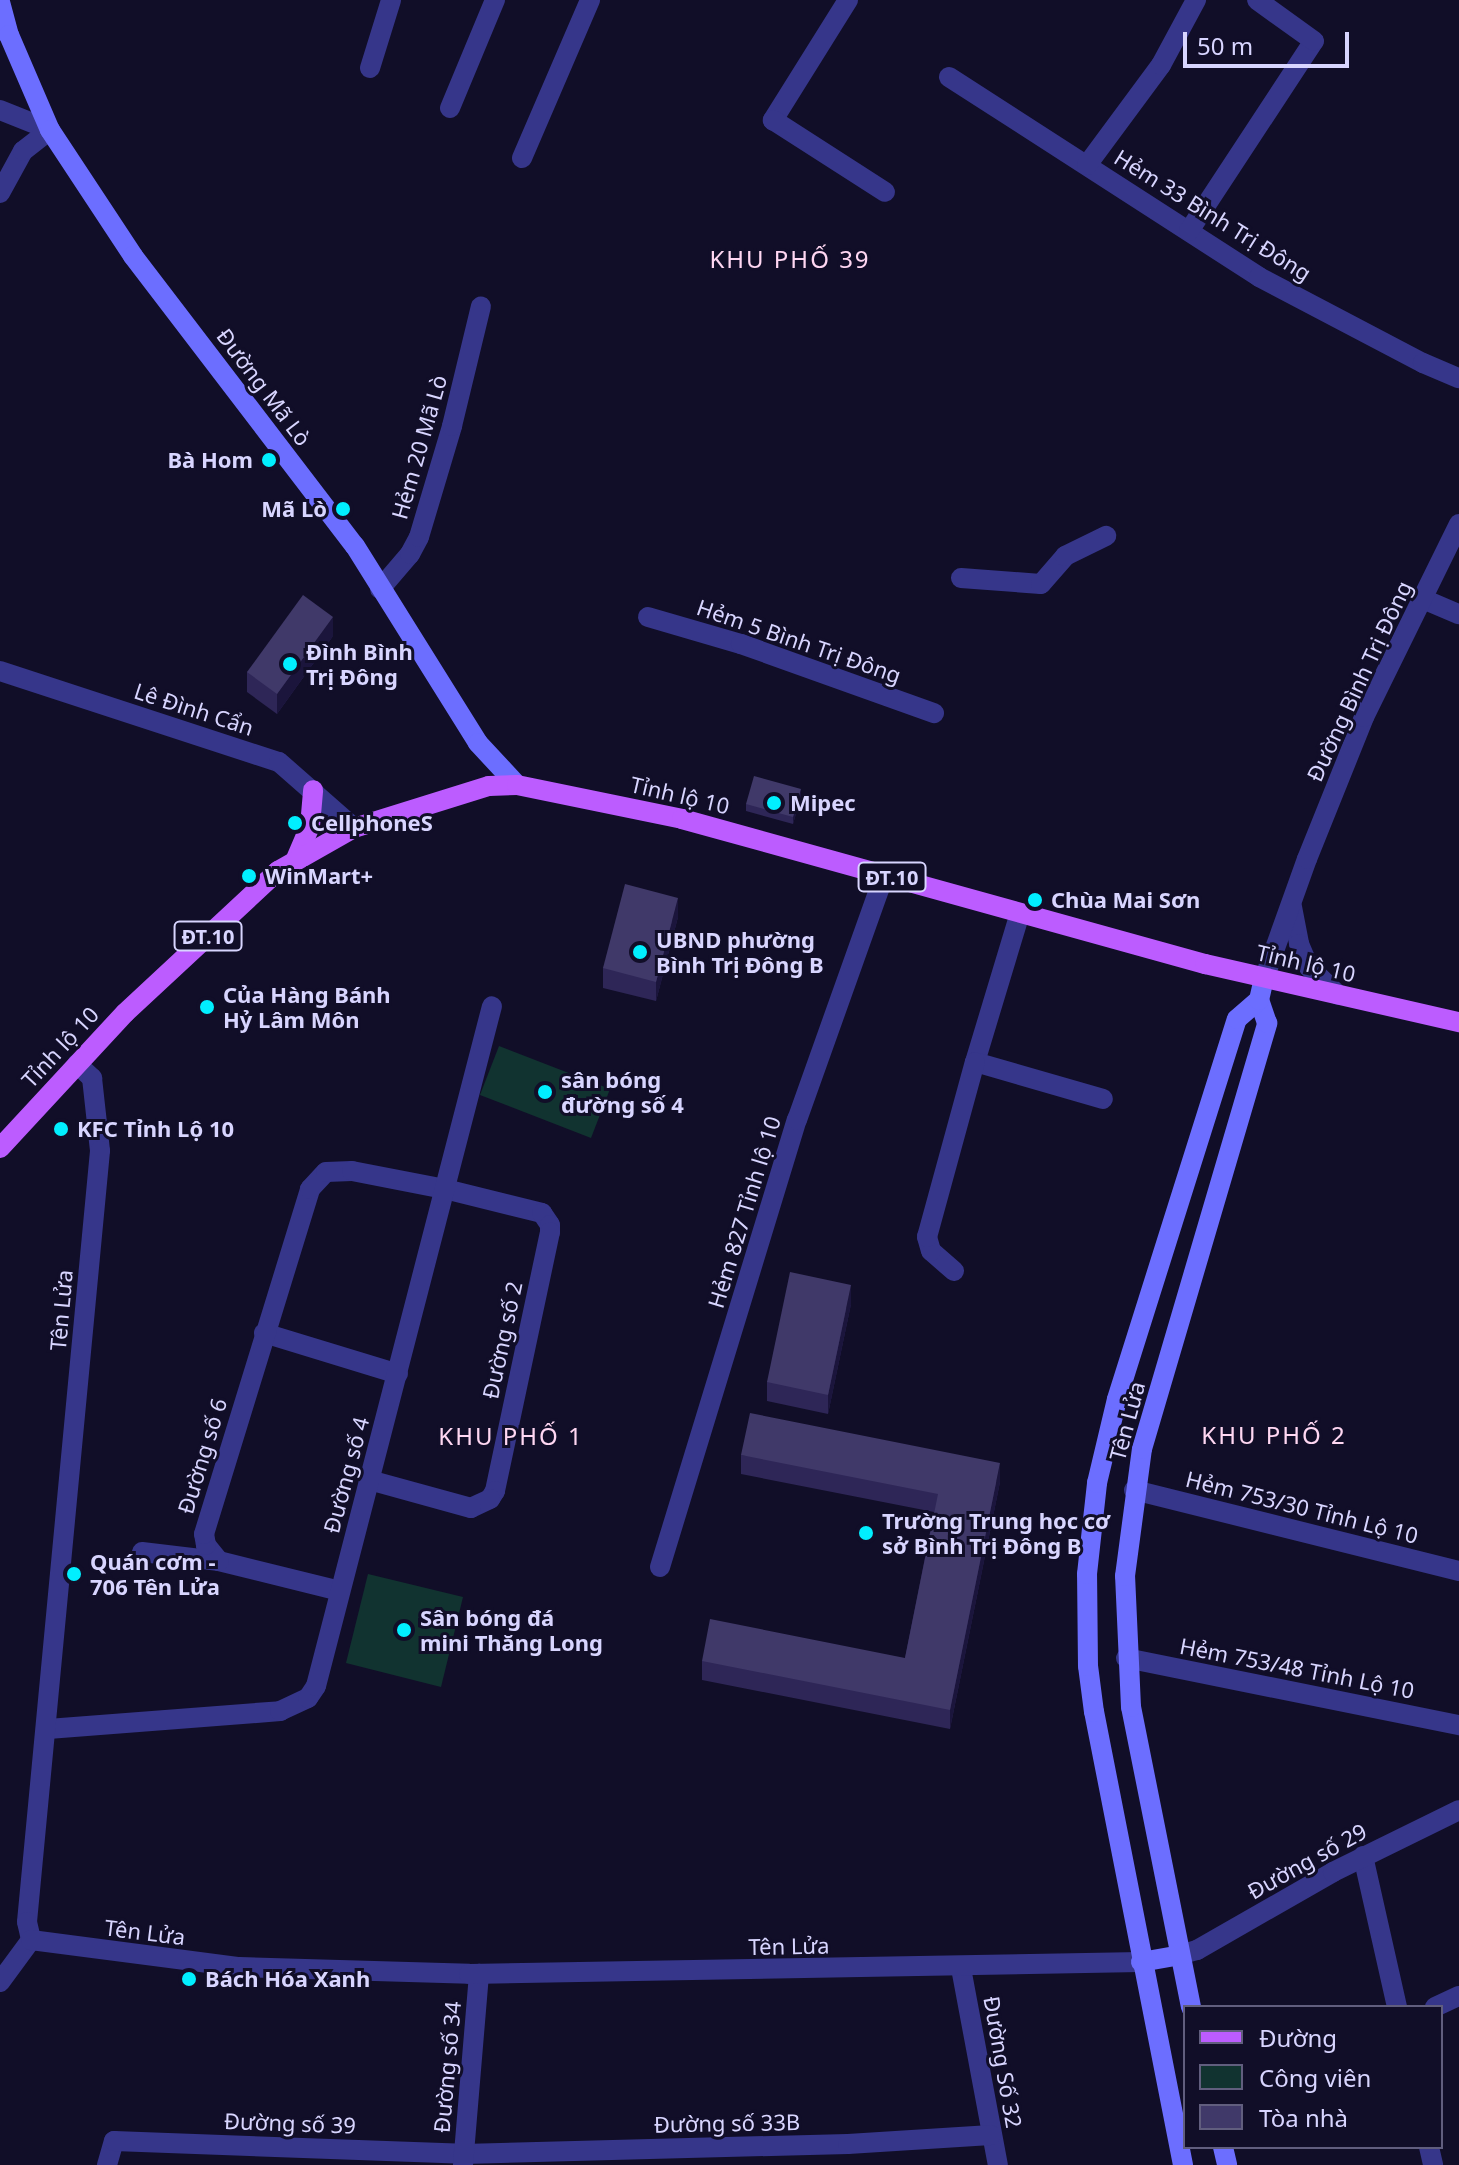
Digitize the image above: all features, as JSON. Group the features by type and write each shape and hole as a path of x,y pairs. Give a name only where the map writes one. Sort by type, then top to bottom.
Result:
{"main road":[{"name":"Đường Mã Lò","path":"0,2 9,35 50,130 133,256 355,546 478,743 517,785"},
{"name":"Tỉnh lộ 10","path":"0,1148 125,1013 278,871 354,828 472,790 517,785 682,819 1264,979 1459,1022"},
{"path":"296,859 310,826 313,790"},
{"name":"Tên Lửa","path":"1191,2005 1138,1750 1126,1658 1125,1576 1134,1490 1146,1437 1267,1023 1259,1000 1264,979"},
{"name":"Tên Lửa","path":"1183,2165 1094,1712 1086,1620 1090,1529 1105,1441 1237,1019 1259,1000"},
{"path":"1141,1962 1179,1955"}],"street":[{"path":"370,68 391,0"},
{"path":"450,108 495,0"},
{"path":"522,158 590,0"},
{"path":"848,0 773,120 885,192"},
{"path":"1087,165 1161,65 1196,0"},
{"path":"1189,231 1314,41 1257,0"},
{"name":"Hẻm 33 Bình Trị Đông","path":"949,77 1259,277 1423,363 1459,378"},
{"path":"0,110 50,130"},
{"path":"0,193 23,151 50,130"},
{"name":"Hẻm 20 Mã Lò","path":"380,589 410,554 419,537 452,426 481,306"},
{"name":"Đường Bình Trị Đông","path":"1264,979 1307,859 1364,717 1459,524"},
{"path":"961,578 1041,584 1065,556 1106,536"},
{"path":"1423,599 1459,614"},
{"name":"Hẻm 5 Bình Trị Đông","path":"648,617 741,644 934,713"},
{"name":"Lê Đình Cẩn","path":"0,671 279,762 354,828"},
{"name":"Hẻm 827 Tỉnh lộ 10","path":"660,1567 797,1120 884,875"},
{"path":"1292,901 1303,955 1316,978 1338,995"},
{"path":"954,1271 931,1251 927,1237 1020,913"},
{"name":"Đường số 4","path":"48,1729 280,1711 308,1698 316,1686 492,1006"},
{"path":"975,1062 1103,1099"},
{"name":"Tên Lửa","path":"77,1064 92,1078 100,1151 48,1729 27,1922 31,1940 239,1967 479,1974 961,1968 1141,1962"},
{"name":"Đường số 6","path":"219,1561 206,1545 205,1524 310,1189 317,1178 338,1170 445,1189"},
{"name":"Đường số 2","path":"369,1480 471,1508 490,1499 495,1491 550,1225 535,1210 445,1189"},
{"path":"264,1333 398,1374"},
{"name":"Hẻm 753/30 Tỉnh Lộ 10","path":"1134,1490 1459,1571"},
{"path":"142,1552 219,1561 340,1591"},
{"name":"Hẻm 753/48 Tỉnh Lộ 10","path":"1126,1658 1459,1725"},
{"name":"Đường số 29","path":"1179,1955 1197,1950 1363,1856 1459,1810"},
{"path":"1363,1856 1397,2005"},
{"path":"0,1982 31,1940"},
{"name":"Đường Số 32","path":"961,1968 998,2165"},
{"name":"Đường số 34","path":"463,2160 479,1974"},
{"path":"1439,2005 1459,1996"},
{"name":"Đường số 33B","path":"463,2160 659,2157 991,2135"},
{"name":"Đường số 39","path":"107,2165 114,2141 257,2156 463,2160"}],"green space":[{"name":"sân bóng đường số 4","path":"499,1046 610,1089 591,1138 480,1095"},
{"name":"Sân bóng đá mini Thăng Long","path":"368,1574 463,1597 441,1687 346,1663"}],"building":[{"path":"303,595 333,617 277,694 247,672"},
{"name":"Mipec","path":"754,776 801,789 793,817 746,804"},
{"name":"UBND phường Bình Trị Đông B","path":"625,884 678,898 656,982 603,968"},
{"path":"790,1272 851,1285 828,1395 767,1382"},
{"path":"750,1413 1000,1463 950,1710 702,1661 710,1619 905,1658 938,1494 741,1455"}],"place":[{"name":"Bà Hom","path":"269,460"},
{"name":"Mã Lò","path":"343,509"},
{"name":"Đình Bình Trị Đông","path":"290,664"},
{"name":"Mipec","path":"774,803"},
{"name":"CellphoneS","path":"295,823"},
{"name":"WinMart+","path":"249,876"},
{"name":"Chùa Mai Sơn","path":"1035,900"},
{"name":"UBND phường Bình Trị Đông B","path":"640,952"},
{"name":"Của Hàng Bánh Hỷ Lâm Môn","path":"207,1007"},
{"name":"sân bóng đường số 4","path":"545,1092"},
{"name":"KFC Tỉnh Lộ 10","path":"61,1129"},
{"name":"Trường Trung học cơ sở Bình Trị Đông B","path":"866,1533"},
{"name":"Quán cơm - 706 Tên Lửa","path":"74,1574"},
{"name":"Sân bóng đá mini Thăng Long","path":"404,1630"},
{"name":"Bách Hóa Xanh","path":"189,1979"}],"district":[{"name":"KHU PHỐ 39","path":"790,259"},
{"name":"KHU PHỐ 2","path":"1274,1435"},
{"name":"KHU PHỐ 1","path":"511,1436"}]}
